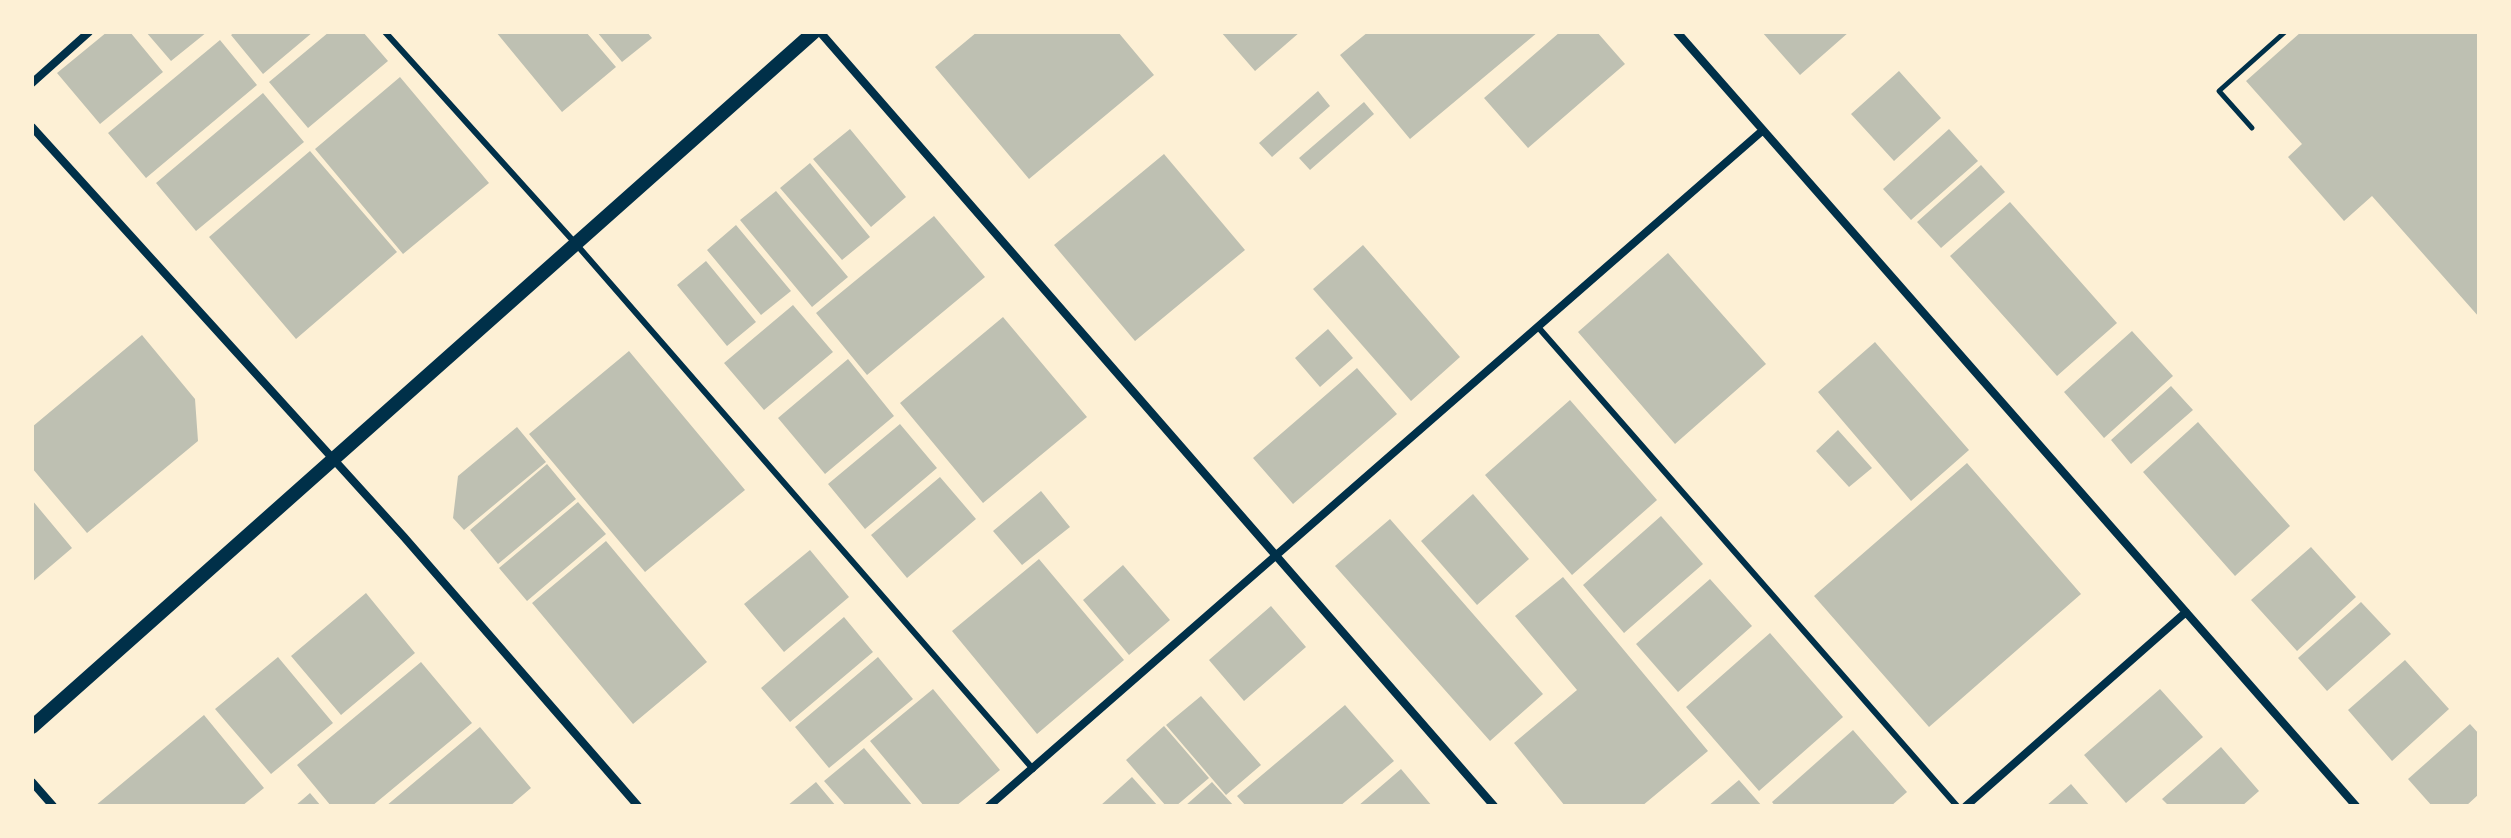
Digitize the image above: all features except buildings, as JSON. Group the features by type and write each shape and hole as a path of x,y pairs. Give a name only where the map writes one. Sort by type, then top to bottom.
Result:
{"street":[{"path":"32,83 89,32"},
{"path":"32,727 814,32"},
{"path":"820,32 1494,806"},
{"path":"1677,32 2356,806"},
{"path":"32,127 333,458 638,806"},
{"path":"989,806 1762,131"},
{"path":"1966,806 2186,612"},
{"path":"32,782 53,806"}],"lane":[{"path":"385,32 576,244 1033,769"},
{"path":"1538,327 1957,806"}],"path":[{"path":"2252,128 2219,91 2285,32"}]}
